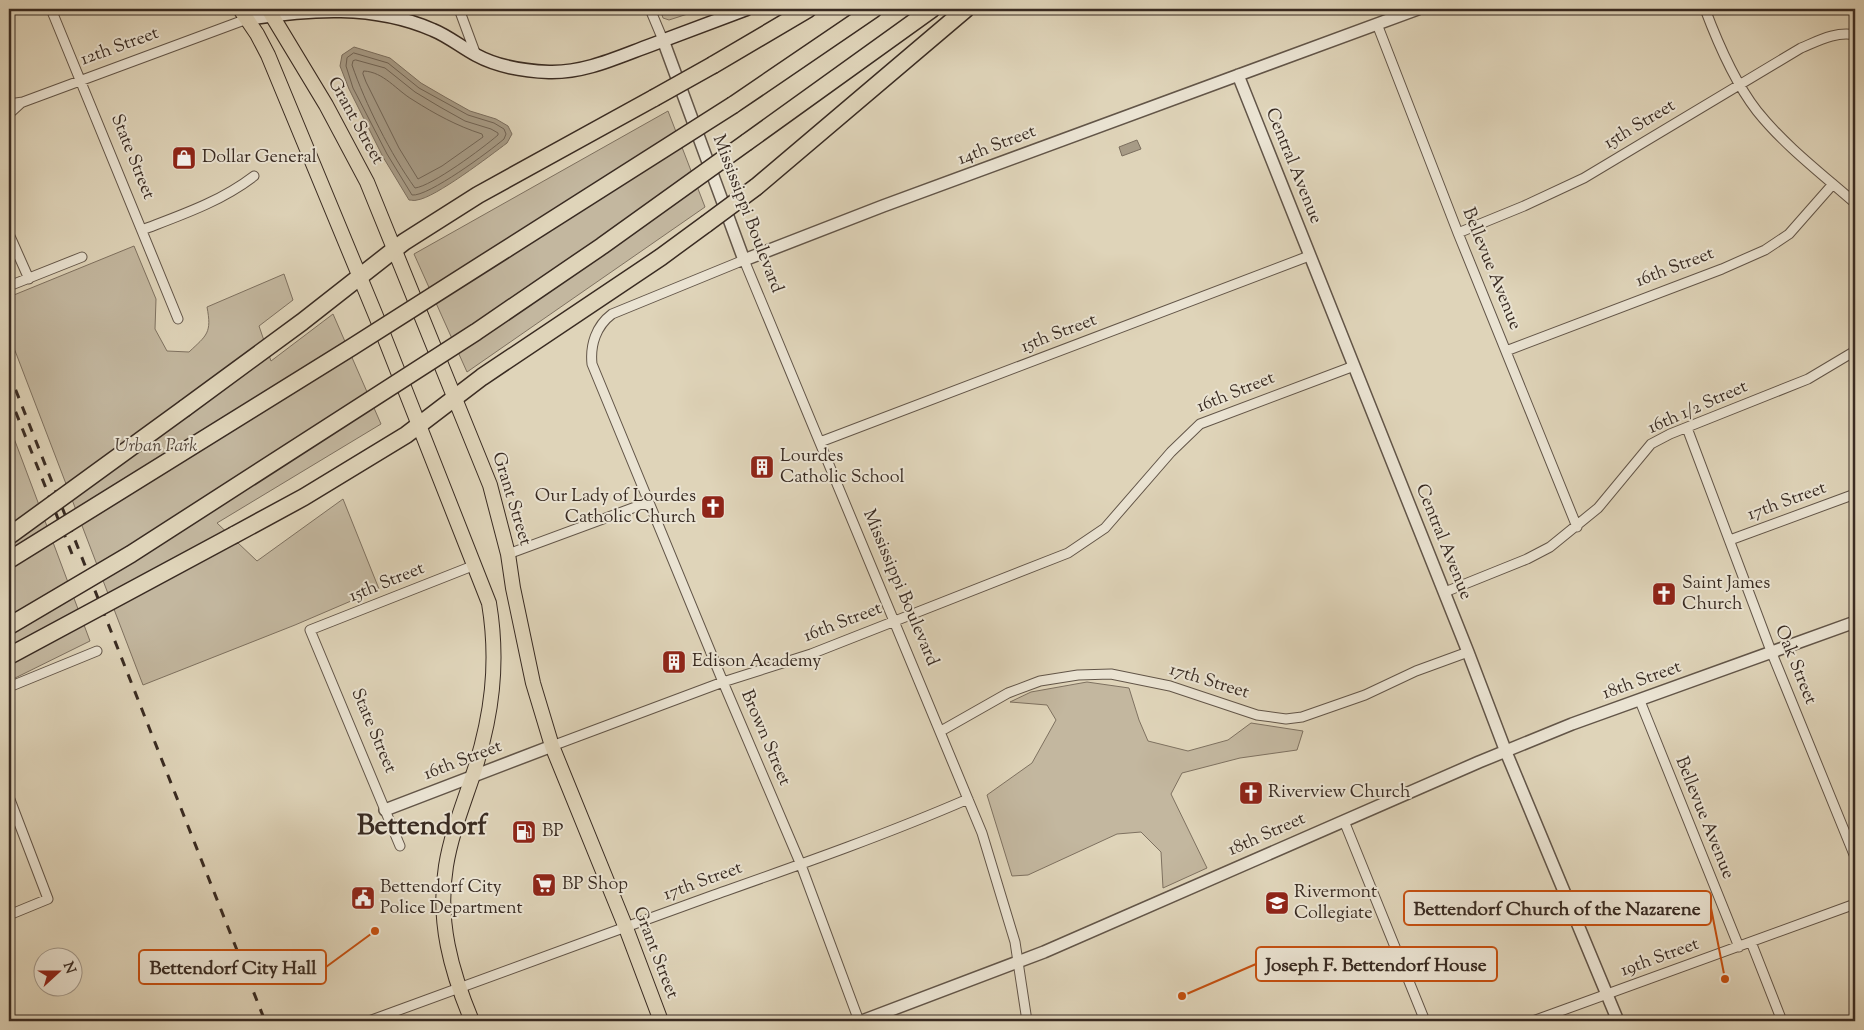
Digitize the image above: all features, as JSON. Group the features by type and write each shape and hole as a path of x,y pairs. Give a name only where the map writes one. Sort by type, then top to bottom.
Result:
{"highway":[{"path":"9,536 302,322 394,250 478,195 713,65 808,9"},
{"path":"9,560 367,337 733,105 874,9"},
{"path":"9,626 130,554 476,332 602,246 932,9"},
{"path":"9,656 304,497 419,427 455,396 516,353 662,258 756,187 966,9"}],"main road":[{"name":"12th Street","path":"243,14 354,10 384,14 408,20 434,30 476,55 502,65 528,71 567,72 596,66 747,9"},
{"name":"Grant Street","path":"270,12 326,105 367,182 490,485 508,554 513,588 533,683 552,746 626,928 661,1021"},
{"path":"243,14 257,34 268,55 359,276 489,603 494,636 492,702 473,776 450,844 446,866 443,913 449,956 458,987 472,1021"}],"street":[{"name":"State Street","path":"51,9 178,319"},
{"path":"459,9 476,55"},
{"name":"Mississippi Boulevard","path":"650,9 744,260 982,833 1015,942 1027,1021"},
{"name":"14th Street","path":"598,330 607,318 619,310 744,260 883,206 1418,9"},
{"path":"1705,9 1729,66 1757,110 1798,153 1855,203"},
{"name":"12th Street","path":"9,104 23,102 243,14"},
{"name":"Bellevue Avenue","path":"1377,24 1458,233 1577,526"},
{"name":"15th Street","path":"1458,233 1524,206 1584,178 1801,48 1834,36 1847,33 1855,35"},
{"name":"Central Avenue","path":"1238,75 1445,592 1506,752 1618,1021"},
{"path":"9,114 23,102"},
{"path":"142,230 208,204 236,189 254,176"},
{"name":"16th Street","path":"1506,350 1722,269 1765,250 1789,234 1833,184"},
{"path":"9,234 29,278"},
{"name":"15th Street","path":"820,442 1310,256"},
{"path":"9,286 82,257"},
{"name":"Brown Street","path":"598,330 592,347 592,364 723,682 801,865 861,1021"},
{"name":"16th 1/2 Street","path":"1445,592 1527,559 1550,547 1598,508 1651,444 1808,379 1855,351"},
{"name":"16th Street","path":"385,810 723,682 811,654 1068,553 1105,528 1171,452 1200,424 1354,366"},
{"name":"Oak Street","path":"1686,428 1771,651 1855,857"},
{"name":"17th Street","path":"1730,540 1855,494"},
{"path":"508,554 649,502"},
{"name":"15th Street","path":"310,630 475,565"},
{"name":"18th Street","path":"861,1021 1019,961 1572,724 1855,622"},
{"name":"State Street","path":"310,630 400,846"},
{"path":"9,687 97,651"},
{"name":"17th Street","path":"941,731 1008,693 1040,681 1078,675 1112,674 1170,686 1258,714 1286,719 1302,717 1365,695 1416,671 1468,652"},
{"name":"Bellevue Avenue","path":"1640,701 1739,947"},
{"path":"9,797 48,899 9,915"},
{"name":"17th Street","path":"369,1021 458,987 801,865 903,827 968,799"},
{"path":"1344,821 1425,1021"},
{"name":"19th Street","path":"1533,1021 1855,904"},
{"path":"1751,942 1782,1021"}],"green space":[{"path":"660,9 703,9 669,20 663,18"},
{"path":"668,111 705,207 467,372 414,254"},
{"name":"Urban Park","path":"134,246 156,299 155,329 167,351 189,352 204,337 209,323 207,307 284,274 293,300 259,326 271,361 333,314 381,424 217,523 257,561 343,499 379,589 295,625 143,685 9,335 9,297"},
{"path":"9,425 90,641 9,681"},
{"path":"1087,682 1129,688 1148,741 1188,751 1228,740 1251,723 1303,731 1297,750 1240,758 1182,773 1171,794 1207,868 1163,888 1161,852 1141,832 1117,834 1028,875 1012,876 987,795 1032,763 1056,720 1047,705 1010,702 1031,692"}],"water":[{"path":"354,47 390,58 421,83 445,97 470,111 496,119 508,126 512,134 507,143 436,192 417,200 409,200 383,157 349,89 340,66 342,55"},
{"path":"1137,140 1141,149 1122,156 1119,147"}],"railway":[{"path":"9,373 265,1021"},
{"path":"9,395 74,559"}],"place":[{"name":"Dollar General","path":"184,158"},
{"name":"Lourdes Catholic School","path":"762,467"},
{"name":"Our Lady of Lourdes Catholic Church","path":"713,507"},
{"name":"Saint James Church","path":"1664,594"},
{"name":"Edison Academy","path":"674,662"},
{"name":"Riverview Church","path":"1251,793"},
{"name":"BP","path":"524,832"},
{"name":"BP Shop","path":"544,885"},
{"name":"Bettendorf City Police Department","path":"363,898"},
{"name":"Rivermont Collegiate","path":"1277,903"},
{"name":"Bettendorf City Hall","path":"375,931"},
{"name":"Bettendorf Church of the Nazarene","path":"1725,979"},
{"name":"Joseph F. Bettendorf House","path":"1182,996"}],"district":[{"name":"Bettendorf","path":"422,827"}]}
